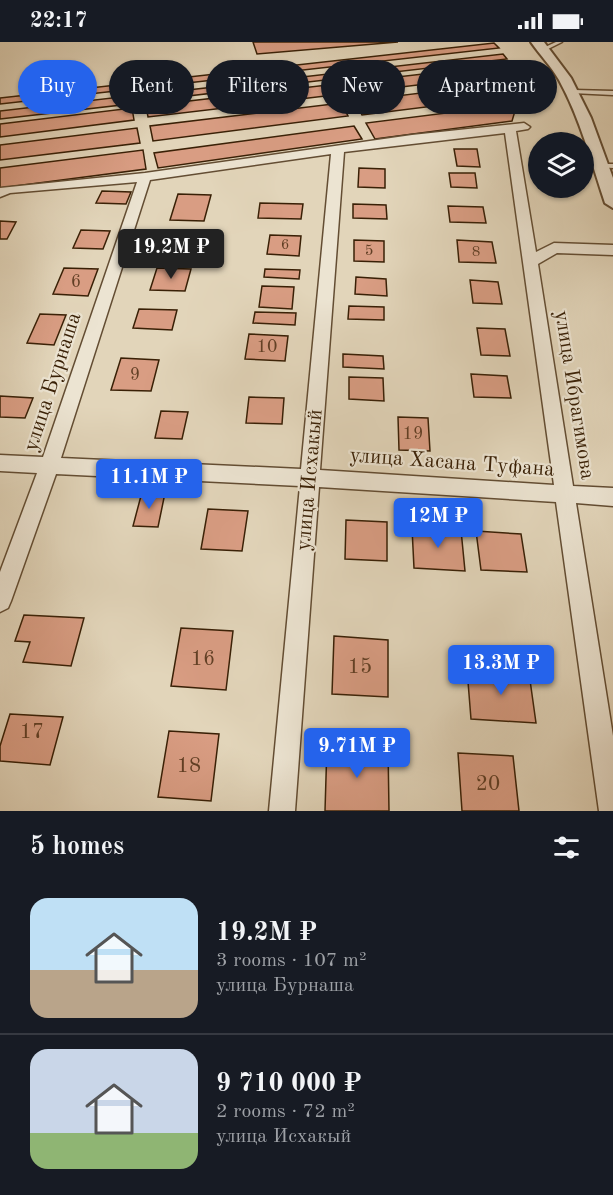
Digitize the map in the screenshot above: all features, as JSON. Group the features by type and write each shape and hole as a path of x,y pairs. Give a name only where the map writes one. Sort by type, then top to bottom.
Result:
{"street":[{"path":"541,46 562,71 574,92 607,166 613,203"},
{"name":"улица Ибрагимова","path":"338,149 517,128 531,261 612,811"},
{"path":"0,193 8,189 145,177 338,149"},
{"name":"улица Исхакый","path":"282,811 338,149"},
{"name":"улица Бурнаша","path":"0,601 49,466 145,177"},
{"path":"531,261 554,248 613,250"},
{"name":"улица Хасана Туфана","path":"0,463 310,478 613,497"}],"lane":[{"path":"541,46 560,42"},
{"path":"574,92 613,93"}],"building":[{"path":"253,42 398,42 257,54"},
{"path":"494,43 499,48 392,60 341,60"},
{"path":"503,54 507,59 498,60 450,60"},
{"path":"321,62 321,68 309,69 309,64"},
{"path":"417,64 417,69 405,71 405,65"},
{"path":"206,75 206,81 194,82 194,76"},
{"path":"321,75 321,81 309,82 309,76"},
{"path":"417,75 417,85 405,86 405,76"},
{"path":"109,86 109,92 97,93 97,87"},
{"path":"321,86 321,96 309,98 309,87"},
{"path":"206,88 206,94 194,95 194,89"},
{"path":"417,93 417,108 405,110 405,95"},
{"path":"18,96 18,102 0,104 0,98"},
{"path":"109,98 109,106 97,108 97,100"},
{"path":"206,99 206,110 194,112 194,100"},
{"path":"321,105 321,114 347,114 348,116 153,141 150,126 250,114 309,114 309,107"},
{"path":"18,109 18,114 43,114 0,119 0,111"},
{"path":"109,111 109,114 133,114 134,120 0,137 0,124"},
{"path":"147,114 173,114 148,117"},
{"path":"438,114 514,114 512,121 375,139 366,123"},
{"path":"354,126 362,139 158,168 154,153"},
{"path":"137,128 140,143 0,160 0,145"},
{"path":"454,149 477,149 480,167 457,166"},
{"path":"143,150 146,169 0,188 0,168"},
{"path":"359,168 385,169 385,188 358,187"},
{"path":"449,173 475,173 477,188 451,187"},
{"path":"102,191 131,192 126,204 96,203"},
{"path":"178,194 211,195 204,221 170,220"},
{"path":"260,203 303,204 301,219 258,218"},
{"path":"353,204 386,205 387,219 353,218"},
{"path":"448,206 483,207 486,223 450,222"},
{"path":"0,221 16,222 7,239 0,239"},
{"path":"81,230 110,231 103,249 73,248"},
{"path":"168,233 201,234 196,253 163,251"},
{"path":"270,235 301,236 299,256 267,254"},
{"path":"354,240 384,241 384,262 354,261"},
{"path":"457,240 492,242 496,263 459,262"},
{"path":"64,268 98,269 88,296 53,294"},
{"path":"157,268 191,269 185,291 150,290"},
{"path":"265,269 300,270 299,279 264,277"},
{"path":"356,277 386,279 387,296 355,294"},
{"path":"470,280 498,282 502,304 473,303"},
{"path":"262,286 294,287 292,309 259,307"},
{"path":"349,306 384,307 384,320 348,319"},
{"path":"139,309 177,310 172,330 133,328"},
{"path":"255,312 296,313 295,325 253,323"},
{"path":"40,314 66,315 54,345 27,343"},
{"path":"477,328 505,329 510,356 481,355"},
{"path":"249,334 288,336 285,361 245,359"},
{"path":"343,354 383,356 384,369 343,367"},
{"path":"121,358 159,360 151,391 111,390"},
{"path":"471,374 507,376 511,398 474,397"},
{"path":"349,377 383,378 384,401 349,399"},
{"path":"0,396 33,398 25,418 0,417"},
{"path":"249,397 284,398 282,424 246,423"},
{"path":"161,411 188,412 182,439 155,438"},
{"path":"398,417 428,418 430,451 399,450"},
{"path":"142,492 165,493 158,527 133,526"},
{"path":"208,509 248,511 242,551 201,549"},
{"path":"346,520 387,522 387,561 345,559"},
{"path":"412,528 461,530 465,571 414,568"},
{"path":"476,531 521,534 527,572 481,570"},
{"path":"24,615 84,618 71,666 23,662 30,642 15,641"},
{"path":"181,628 233,631 226,690 171,686"},
{"path":"334,636 388,640 388,697 332,694"},
{"path":"467,669 529,673 536,723 471,719"},
{"path":"10,714 63,717 50,765 0,761 0,746"},
{"path":"169,731 219,734 211,801 158,797"},
{"path":"327,744 388,747 389,811 325,811"},
{"path":"458,753 513,756 519,811 462,811"}]}
